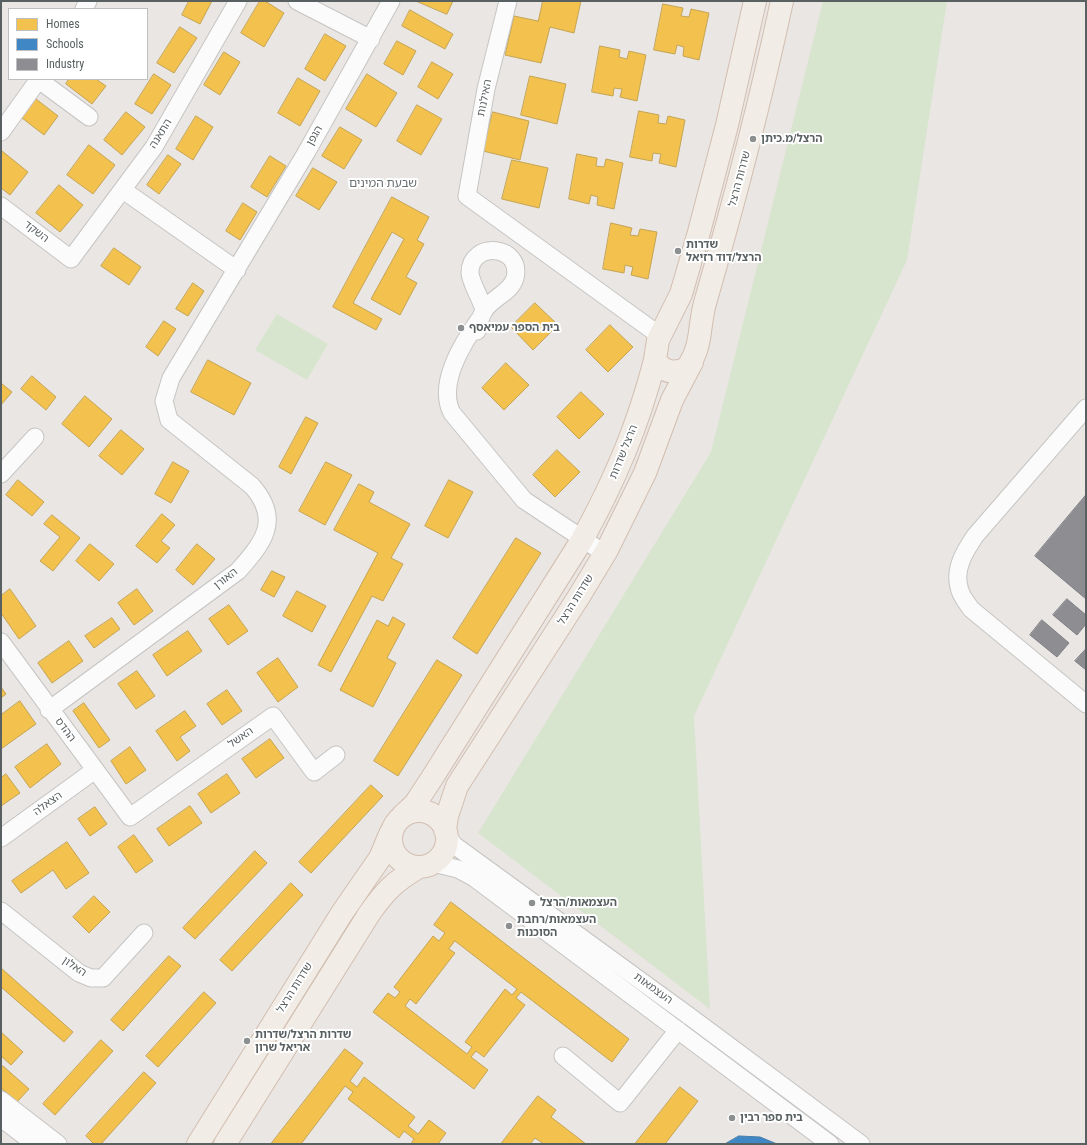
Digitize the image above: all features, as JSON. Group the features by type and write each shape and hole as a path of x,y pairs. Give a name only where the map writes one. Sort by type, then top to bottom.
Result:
{"main road":[{"path":"663,328 675,317 691,319 696,323 700,332 698,349 692,362 686,369 678,372 667,371 660,368 655,360 655,352 663,328 681,294 699,232 727,125 755,1"},
{"name":"שדרות הרצל","path":"700,332 704,306 724,239 751,138 782,1"},
{"name":"הרצל שדרות","path":"582,540 604,498 632,435 648,390 655,360"},
{"name":"שדרות הרצל","path":"446,832 447,816 456,786 604,554 636,491 672,400 692,362"},
{"name":"שדרות הרצל","path":"198,1144 342,913 380,858 397,824 415,804 432,778 582,540"},
{"path":"225,1144 369,914 396,882 426,865 444,851 446,832 435,816 428,812 420,811 397,824 390,841 396,856 407,864 426,865"},
{"path":"188,1144 228,1096"}],"street":[{"name":"התאנה","path":"71,259 124,190 162,134 238,1"},
{"path":"297,1 371,39"},
{"name":"הגפן","path":"169,420 164,401 171,378 237,270 371,39 391,1"},
{"name":"האילנות","path":"508,1 486,89 467,196 663,328"},
{"path":"1,132 39,80 89,118"},
{"path":"124,190 237,270"},
{"name":"השקד","path":"1,206 71,259"},
{"path":"482,315 472,345 453,389 450,408 459,423 524,500 604,554"},
{"path":"1086,408 975,536 963,553 959,566 959,588 971,609 1086,704"},
{"name":"האורן","path":"49,710 238,571 254,553 266,531 267,514 263,499 252,486 169,420"},
{"path":"1,474 35,437"},
{"name":"ההדס","path":"1,642 49,710 130,817"},
{"name":"האשל","path":"130,817 273,716 314,772 336,755"},
{"name":"הצאלה","path":"1,838 95,770"},
{"name":"העצמאות","path":"446,832 454,845 689,1016 861,1144"},
{"name":"העצמאות","path":"426,865 458,869 473,877 830,1144"},
{"name":"האלון","path":"1,911 79,973 91,978 103,978 144,933"},
{"path":"563,1056 620,1103 678,1030"},
{"path":"1,1100 58,1144"},
{"path":"1,1118 35,1144"}],"green space":[{"path":"823,1 947,1 907,260 694,716 710,1009 478,833 711,452"},
{"path":"277,314 328,344 307,380 255,350"}],"building: Homes":[{"path":"189,1 212,1 200,24 182,15"},
{"path":"260,1 265,1 284,13 264,47 241,33"},
{"path":"416,1 453,1 447,14"},
{"path":"543,1 581,1 574,33 550,27 541,63 505,55 514,16 538,21"},
{"path":"663,4 683,8 681,16 689,17 691,9 709,13 699,60 683,56 684,47 677,45 675,54 654,50"},
{"path":"410,10 453,34 445,49 402,26"},
{"path":"180,27 197,38 174,73 157,63"},
{"path":"325,34 346,46 325,81 305,69"},
{"path":"397,41 416,51 403,75 384,64"},
{"path":"600,46 620,50 619,57 627,59 629,51 646,55 637,101 620,97 622,89 614,88 613,96 592,92"},
{"path":"224,52 240,62 220,95 204,85"},
{"path":"432,62 453,74 438,99 418,87"},
{"path":"154,74 171,85 152,114 135,104"},
{"path":"367,74 397,93 376,127 346,109"},
{"path":"530,76 566,84 557,124 521,115"},
{"path":"298,78 320,91 300,126 278,113"},
{"path":"68,80 97,80 106,86 92,104 66,84"},
{"path":"36,99 58,116 44,135 22,118"},
{"path":"417,105 442,119 421,155 397,141"},
{"path":"639,111 659,115 658,123 666,124 668,116 685,120 676,167 659,163 661,154 653,153 652,161 630,157"},
{"path":"126,112 145,127 122,155 104,140"},
{"path":"493,112 529,121 520,160 483,151"},
{"path":"196,116 213,127 193,160 176,149"},
{"path":"340,127 362,140 344,169 322,156"},
{"path":"89,145 115,165 93,194 67,175"},
{"path":"2,151 28,172 10,195 1,188"},
{"path":"577,154 597,158 596,166 604,167 606,159 623,163 614,209 597,205 598,197 591,195 589,204 569,199"},
{"path":"168,155 181,164 159,194 147,185"},
{"path":"270,156 286,166 267,197 251,187"},
{"path":"512,160 548,168 539,208 502,199"},
{"path":"313,168 337,182 319,210 296,196"},
{"path":"59,185 83,205 60,232 36,213"},
{"path":"392,197 429,217 417,240 424,244 406,277 417,283 400,315 371,299 404,239 392,232 353,303 382,319 376,330 333,307"},
{"path":"243,203 257,212 240,240 226,231"},
{"path":"611,223 632,228 630,235 638,236 640,229 657,232 648,279 631,275 633,267 625,265 624,273 603,269"},
{"path":"114,248 141,267 129,285 101,266"},
{"path":"193,283 204,291 188,316 176,309"},
{"path":"535,303 558,325 533,350 511,327"},
{"path":"164,321 176,329 158,356 146,347"},
{"path":"610,325 633,347 608,372 586,350"},
{"path":"208,360 251,383 234,415 191,392"},
{"path":"506,363 529,385 504,410 482,388"},
{"path":"32,376 56,397 46,410 21,389"},
{"path":"1,383 12,392 1,405"},
{"path":"581,392 604,414 579,439 557,417"},
{"path":"85,396 112,419 89,447 62,424"},
{"path":"306,417 318,423 291,474 279,467"},
{"path":"121,430 144,449 122,475 99,456"},
{"path":"557,450 580,472 555,497 533,475"},
{"path":"173,462 189,471 171,503 155,494"},
{"path":"326,462 352,475 325,525 299,511"},
{"path":"18,480 44,502 32,516 6,495"},
{"path":"449,480 473,492 448,538 425,526"},
{"path":"359,484 374,492 369,502 410,524 391,558 403,564 383,601 372,596 331,672 318,665 378,553 334,530"},
{"path":"162,514 175,525 161,541 170,548 157,563 136,546"},
{"path":"52,515 80,538 53,571 40,561 60,537 44,524"},
{"path":"516,538 541,553 477,654 453,638"},
{"path":"90,544 114,564 99,581 76,561"},
{"path":"197,544 215,559 193,585 176,570"},
{"path":"272,571 285,577 274,597 261,590"},
{"path":"10,589 36,626 19,639 1,613 1,596"},
{"path":"137,589 153,611 134,625 118,603"},
{"path":"297,591 326,606 312,632 283,616"},
{"path":"229,605 248,631 228,645 209,619"},
{"path":"393,617 405,624 387,658 396,663 373,707 340,690 377,620 388,626"},
{"path":"112,618 120,629 94,648 85,636"},
{"path":"188,631 202,651 167,676 153,655"},
{"path":"69,641 83,661 52,683 38,663"},
{"path":"278,658 298,687 278,702 257,673"},
{"path":"437,660 462,675 398,776 374,761"},
{"path":"137,671 155,696 136,709 118,684"},
{"path":"1,687 6,694 1,698"},
{"path":"227,690 242,711 222,725 207,704"},
{"path":"20,701 36,724 1,749 1,715"},
{"path":"84,703 110,740 99,748 73,711"},
{"path":"185,711 196,726 180,737 190,751 177,761 156,731"},
{"path":"270,739 284,758 256,778 242,759"},
{"path":"47,744 61,764 30,788 15,767"},
{"path":"130,747 146,770 126,784 111,761"},
{"path":"6,774 20,793 1,806 1,778"},
{"path":"227,774 240,793 211,813 198,794"},
{"path":"371,785 383,796 311,873 299,862"},
{"path":"190,806 202,823 169,846 157,829"},
{"path":"95,807 107,824 90,836 78,819"},
{"path":"134,835 153,861 136,873 118,847"},
{"path":"67,842 89,873 66,889 53,870 21,893 12,881"},
{"path":"255,851 267,863 195,939 183,928"},
{"path":"291,883 303,895 232,971 220,960"},
{"path":"94,896 110,912 89,933 73,917"},
{"path":"451,902 629,1039 612,1062 521,992 516,998 525,1005 484,1057 476,1051 471,1057 488,1070 474,1089 373,1012 388,993 395,998 400,992 394,987 433,936 439,941 445,933 434,925","holes":["455,941 517,989 512,995 505,989 465,1042 472,1047 467,1054 405,1006 410,999 416,1004 455,953 449,949"]},
{"path":"169,956 181,966 123,1031 111,1020"},
{"path":"1,968 73,1032 64,1042 1,987"},
{"path":"204,992 216,1003 158,1067 146,1056"},
{"path":"1,1032 23,1052 11,1065 1,1056"},
{"path":"101,1040 113,1051 55,1115 43,1104"},
{"path":"345,1049 363,1063 350,1081 357,1087 364,1077 415,1117 408,1126 418,1134 429,1120 446,1133 438,1144 411,1144 414,1139 404,1131 399,1138 348,1099 353,1092 345,1086 301,1144 271,1144"},
{"path":"3,1066 29,1089 17,1102 1,1088 1,1069"},
{"path":"144,1072 156,1083 101,1144 94,1144 86,1136"},
{"path":"680,1087 698,1101 665,1144 635,1144"},
{"path":"538,1096 556,1110 551,1117 586,1144 544,1144 535,1138 530,1144 501,1144"}],"building: Schools":[{"path":"739,1136 760,1137 777,1144 725,1144"}],"building: Industry":[{"path":"1086,495 1086,599 1035,556"},
{"path":"1067,599 1086,615 1086,624 1077,635 1053,615"},
{"path":"1042,620 1069,643 1057,657 1030,635"},
{"path":"1086,649 1086,670 1075,661"}],"place":[{"name":"הרצל/מ.כיתן","path":"753,139"},
{"name":"שדרות הרצל/דוד רזיאל","path":"678,251"},
{"name":"בית הספר עמיאסף","path":"461,328"},
{"name":"העצמאות/הרצל","path":"532,903"},
{"name":"העצמאות/רחבת הסוכנות","path":"509,926"},
{"name":"שדרות הרצל/שדרות אריאל שרון","path":"247,1041"},
{"name":"בית ספר רבין","path":"732,1118"}],"district":[{"name":"שבעת המינים","path":"383,184"}]}
